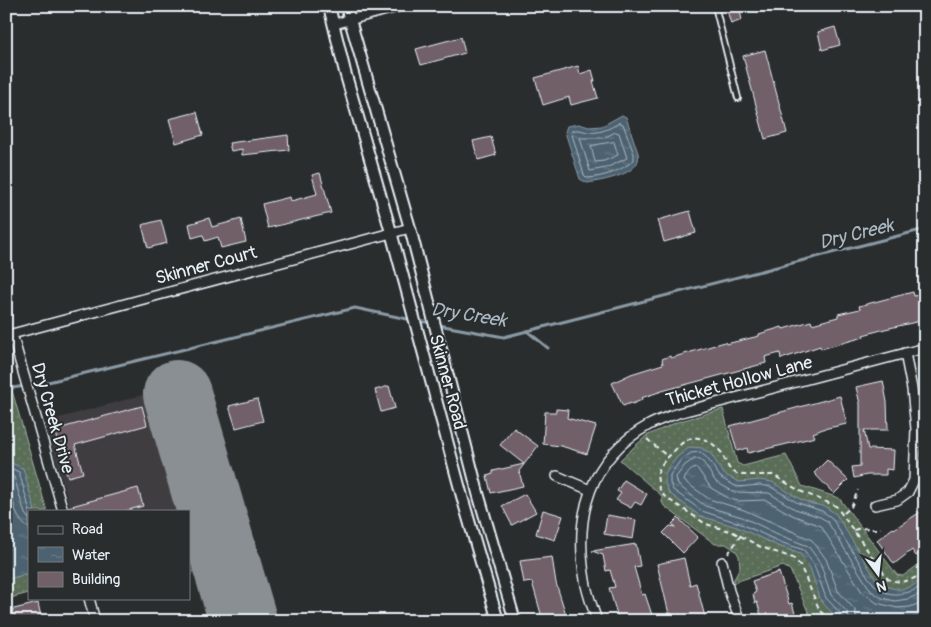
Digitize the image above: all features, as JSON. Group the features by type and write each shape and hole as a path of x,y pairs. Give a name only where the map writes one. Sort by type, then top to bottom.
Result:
{"street":[{"name":"Skinner Road","path":"328,6 498,621"},
{"name":"Skinner Road","path":"346,6 410,228 478,493 515,621"},
{"path":"334,24 402,6"},
{"name":"Skinner Court","path":"12,334 410,228"},
{"name":"Dry Creek Drive","path":"12,334 63,510"},
{"name":"Thicket Hollow Lane","path":"590,490 619,448 649,426 678,414 925,348"},
{"path":"875,505 897,500 908,492 914,480 916,429 912,389 904,353"},
{"path":"557,476 590,490 580,536 585,581 597,621"},
{"path":"722,562 729,591 740,621"},
{"path":"90,600 96,621"}],"lane":[{"path":"715,6 738,98"}],"path":[{"path":"640,432 668,457"},
{"path":"830,621 817,606 804,572 797,561 761,546 741,535 699,520 665,497 659,488 658,475 660,467 688,438 699,437 714,445 729,468 738,475 773,475 800,490 836,506 844,514 888,579 903,582 917,577 925,571"},
{"path":"844,514 849,510 858,490"},
{"path":"854,530 864,527 875,530 881,528"},
{"path":"722,562 741,535"}],"shaded area":[{"path":"193,381 263,621 220,621 205,571 190,576 190,510 71,510 45,422"}],"green space":[{"path":"6,370 47,510 28,510 28,593 6,599"},
{"path":"723,409 737,463 743,466 786,455 802,486 839,498 897,575 903,576 925,560 925,621 812,621 790,570 783,566 732,583 740,568 739,556 736,551 726,544 715,544 664,506 662,496 620,460 646,436 677,422"}],"water":[{"path":"622,115 626,117 638,153 638,160 635,166 611,178 587,183 580,179 565,132 567,126 579,124 589,127 602,126"},
{"path":"690,447 702,448 711,454 724,474 739,482 760,480 772,482 800,499 824,506 836,514 877,581 884,585 896,589 907,588 925,578 925,621 842,621 837,618 821,601 810,568 800,554 737,527 700,516 669,493 665,483 665,473 677,457"},
{"path":"6,461 23,468 35,510 28,510 28,573 6,580"}],"building":[{"path":"739,7 742,20 731,24 727,10"},
{"path":"835,27 840,45 822,50 818,32"},
{"path":"461,37 465,53 421,65 416,49"},
{"path":"765,50 787,133 765,139 743,56"},
{"path":"578,66 580,74 592,70 598,98 571,105 569,97 543,105 535,78"},
{"path":"197,112 203,135 176,143 169,119"},
{"path":"288,135 289,150 242,155 242,149 231,151 229,143"},
{"path":"491,137 496,155 478,160 473,141"},
{"path":"320,173 331,213 268,228 262,204 290,197 291,201 317,194 312,175"},
{"path":"690,211 696,233 664,242 658,220"},
{"path":"209,218 212,227 241,219 246,242 221,248 218,237 205,241 203,235 192,238 189,224"},
{"path":"161,220 167,243 148,248 142,225"},
{"path":"913,292 914,296 925,294 925,320 863,335 864,337 821,349 820,346 781,359 780,353 765,357 766,363 662,391 623,406 612,383 631,374 663,364 662,359 670,356 671,358 725,342 726,344 759,336 759,334 782,327 783,329 811,321 812,324 838,317 838,314 860,309 859,306"},
{"path":"883,381 887,402 888,430 864,430 868,449 894,450 893,470 886,469 886,475 867,475 854,478 852,467 860,466 860,404 856,387"},
{"path":"389,386 395,408 381,412 375,390"},
{"path":"840,396 847,424 823,429 813,433 815,437 783,445 748,453 747,448 737,451 730,426"},
{"path":"257,399 263,421 236,428 229,406"},
{"path":"142,406 147,425 75,445 83,473 68,477 54,430"},
{"path":"556,409 568,410 567,418 596,426 587,454 561,446 543,444 545,412 556,412"},
{"path":"514,428 538,446 519,471 523,486 491,493 487,476 493,474 493,471 524,464 500,445"},
{"path":"827,460 848,480 834,494 814,473"},
{"path":"624,480 647,494 641,505 635,502 631,508 616,500 621,493 617,491"},
{"path":"138,488 143,506 129,510 69,510 68,507"},
{"path":"525,494 536,512 512,525 502,506"},
{"path":"925,509 925,543 921,545 925,551 916,556 912,550 894,564 877,540"},
{"path":"543,510 563,516 555,540 536,534"},
{"path":"607,515 636,520 633,539 604,534"},
{"path":"678,518 698,537 683,553 663,533 670,526 676,527 672,524"},
{"path":"636,544 640,566 634,567 642,595 645,594 652,615 631,621 619,621 609,588 615,587 610,570 606,571 603,555 592,551"},
{"path":"552,557 556,583 568,621 543,621 532,582 524,583 520,561"},
{"path":"684,558 690,585 696,583 706,621 673,621 671,613 669,614 657,564"},
{"path":"779,572 789,604 792,603 796,617 784,621 763,621 757,602 755,603 753,594 756,592 752,581"},
{"path":"38,603 42,621 6,621 6,611"}],"waterway":[{"name":"Dry Creek","path":"438,325 504,337 925,229"},
{"name":"Dry Creek","path":"6,389 44,383 355,308 412,320"},
{"name":"Dry Creek","path":"418,321 432,323"},
{"path":"527,331 548,348"}],"runway":[{"path":"177,394 243,621"}]}
